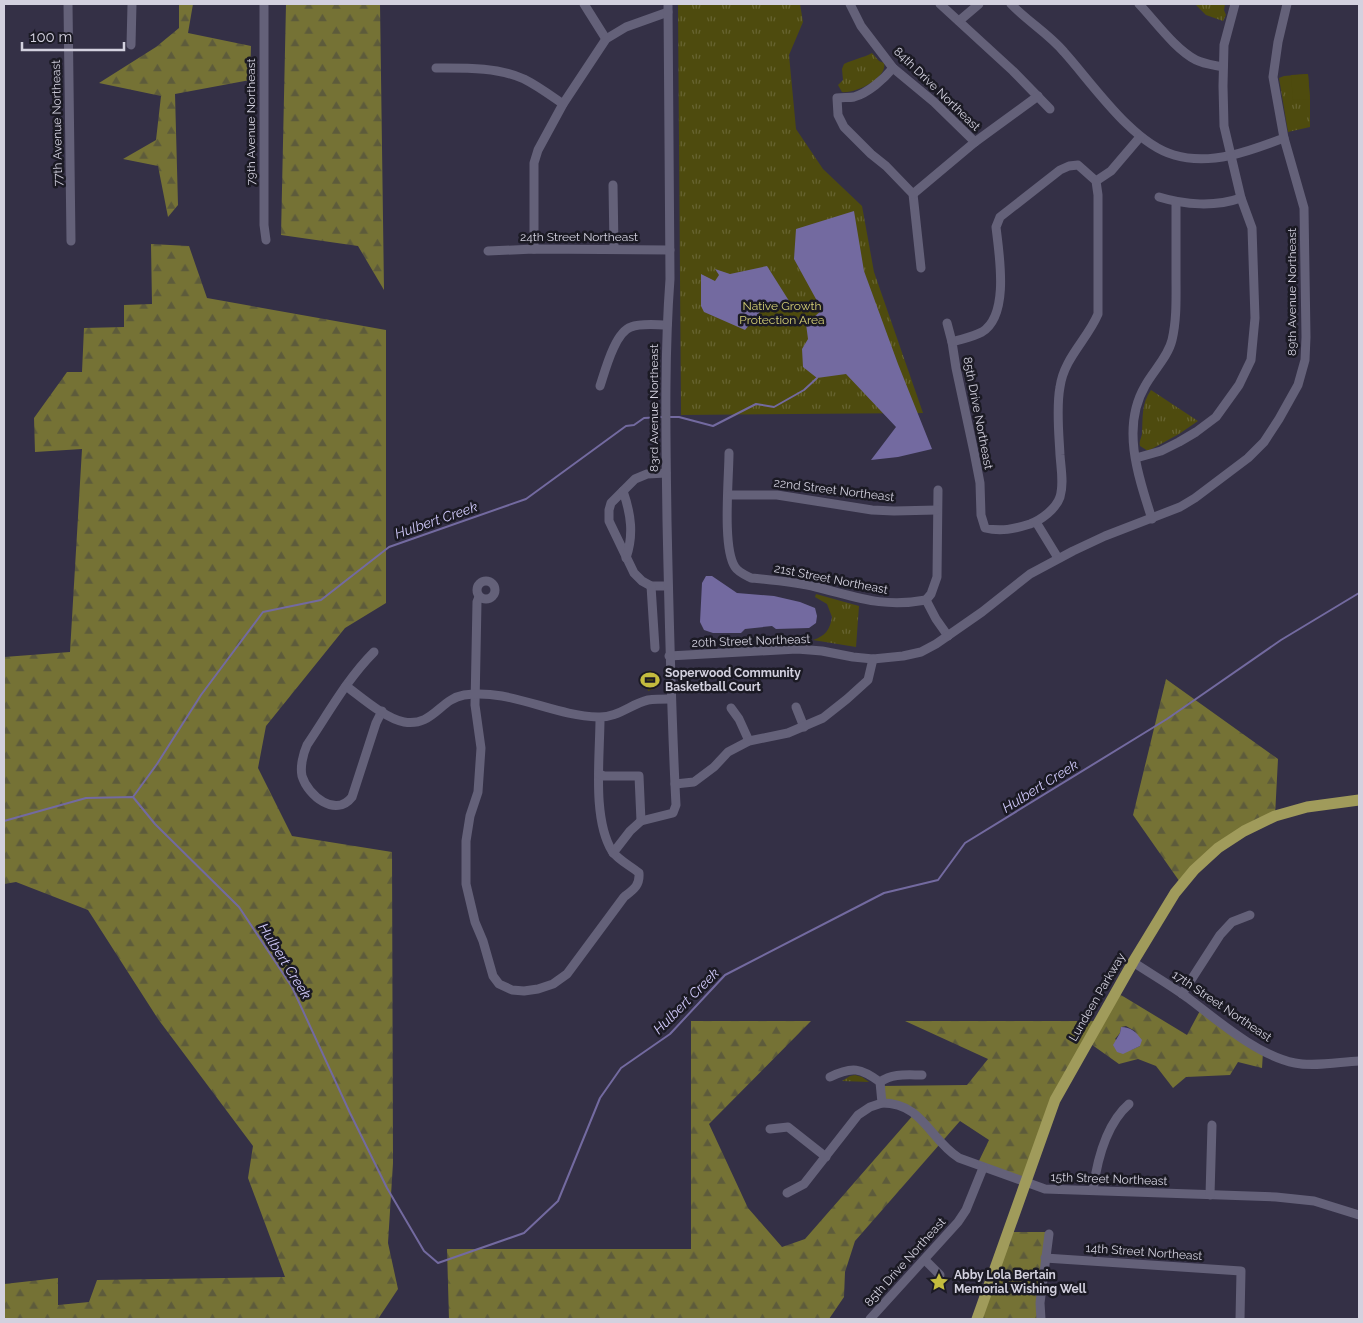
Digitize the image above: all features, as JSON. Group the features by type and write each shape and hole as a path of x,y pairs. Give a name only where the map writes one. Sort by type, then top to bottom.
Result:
{"main road":[{"name":"Lundeen Parkway","path":"977,1319 1055,1100 1133,962 1175,893 1194,870 1218,848 1244,831 1275,816 1307,807 1359,800"}],"street":[{"name":"77th Avenue Northeast","path":"68,4 71,241"},
{"path":"131,45 132,4"},
{"name":"79th Avenue Northeast","path":"264,4 264,225 266,240"},
{"path":"584,4 606,39"},
{"name":"84th Drive Northeast","path":"850,4 861,26 893,68 934,102 974,142"},
{"path":"940,4 952,17 960,21 1050,109"},
{"path":"960,21 979,4"},
{"path":"1011,4 1063,50 1105,100 1140,137 1155,147 1174,155 1194,159 1214,158 1256,149 1284,138"},
{"path":"1139,4 1184,52 1197,60 1223,67"},
{"path":"1136,458 1161,451 1196,432 1216,417 1246,373 1251,360 1254,341 1252,228 1241,198 1224,126 1224,45 1235,4"},
{"name":"89th Avenue Northeast","path":"948,636 1030,574 1058,558 1105,536 1180,507 1195,498 1248,458 1264,442 1298,385 1305,360 1306,336 1304,208 1284,138 1273,77 1278,42 1287,4"},
{"path":"534,249 534,163 538,150 563,104 606,39 626,27 668,8"},
{"name":"83rd Avenue Northeast","path":"641,821 674,813 676,805 669,656 666,473 667,325 670,279 668,8"},
{"path":"436,68 472,68 508,74 523,79 563,104"},
{"path":"893,68 866,91 853,97 837,98 838,115 844,127 913,194 921,268"},
{"path":"913,194 974,142 1038,96"},
{"path":"1096,181 1111,171 1140,137"},
{"name":"85th Drive Northeast","path":"1078,165 1096,181 1098,195 1098,314 1093,326 1069,360 1062,374 1059,389 1062,479 1060,498 1051,510 1036,522 1015,529 997,531 985,528 981,515 980,483 952,342 982,331 990,324 998,309 1001,290 996,227 1000,217 1060,170 1069,166 1078,165"},
{"path":"613,185 614,248"},
{"path":"1159,197 1176,202 1213,204 1241,198"},
{"path":"1152,519 1143,492 1133,444 1136,404 1172,342 1175,321 1176,202"},
{"name":"24th Street Northeast","path":"488,251 614,248 670,250"},
{"path":"947,323 952,342"},
{"path":"600,386 616,342 622,333 629,327 667,325"},
{"path":"729,453 729,495"},
{"path":"666,473 647,474 635,480 611,503 609,521 634,573 651,586 668,586"},
{"path":"938,490 937,577 931,594 926,600 948,636"},
{"path":"623,491 629,507 631,526 631,544 626,558"},
{"name":"22nd Street Northeast","path":"729,495 777,495 872,510 937,510"},
{"name":"21st Street Northeast","path":"729,495 727,537 731,559 735,568 750,578 814,587 861,600 906,604 926,600"},
{"path":"1036,522 1058,558"},
{"path":"651,586 654,648"},
{"path":"479,597 477,602 475,705 481,748 480,772 478,792 470,816 466,840 466,884 475,922 483,941 493,976 499,984 512,990 538,989 553,984 567,974 624,897 635,889 639,880 639,874 613,853 604,834 599,809 600,718"},
{"name":"20th Street Northeast","path":"669,656 797,649 873,659 921,652 948,636"},
{"path":"374,652 346,686 307,745 302,765 302,775 307,786 321,800 331,806 340,806 348,802 352,796 376,723 382,711"},
{"path":"675,784 694,782 714,767 728,752 750,742 788,733 823,718 848,699 868,680 873,659"},
{"path":"346,686 396,720 415,722 430,718 450,701 462,696 475,694 512,699 574,714 600,718 611,716 648,700 671,699"},
{"path":"796,707 804,727"},
{"path":"730,708 739,719 750,742"},
{"path":"600,774 604,776 639,776 641,821 630,831 613,853"},
{"path":"1182,994 1220,935 1232,922 1250,915"},
{"name":"17th Street Northeast","path":"1133,962 1182,994 1246,1040 1278,1057 1294,1063 1310,1065 1359,1061"},
{"path":"787,1193 804,1184 858,1116 870,1107 882,1103 880,1082 868,1073 856,1069 844,1070 830,1077"},
{"path":"880,1082 896,1075 922,1075"},
{"name":"15th Street Northeast","path":"882,1103 894,1103 915,1113 949,1152 958,1158 1045,1189 1314,1200 1359,1215"},
{"path":"1093,1190 1098,1159 1118,1113 1129,1104"},
{"path":"1210,1195 1212,1125"},
{"path":"770,1129 788,1127 826,1156"},
{"name":"85th Drive Northeast","path":"870,1319 958,1222 966,1210 983,1168"},
{"path":"1041,1319 1040,1303 1049,1234"},
{"name":"14th Street Northeast","path":"1045,1258 1241,1271 1240,1319"},
{"path":"925,1260 940,1275"}],"green space":[{"path":"179,4 193,4 188,33 251,46 250,80 175,94 178,205 168,217 158,166 123,159 156,140 161,96 99,83 156,47 179,28"},
{"path":"286,4 380,4 384,290 358,246 281,235"},
{"name":"Native Growth Protection Area","path":"678,4 800,4 803,22 789,55 796,129 823,169 862,206 874,272 923,413 681,415"},
{"path":"1195,4 1225,4 1224,10 1226,15 1223,21 1206,15"},
{"path":"872,53 879,61 884,63 884,69 881,74 862,88 842,92 838,85 843,80 842,69 844,64"},
{"path":"1308,74 1310,127 1288,132 1279,78"},
{"path":"1308,74 1310,99 1293,100 1291,75"},
{"path":"151,244 189,246 207,298 386,330 386,603 345,628 266,726 258,768 292,836 392,852 393,1163 388,1243 398,1289 378,1319 4,1319 4,1284 58,1278 58,1305 89,1302 97,1280 285,1277 248,1178 253,1146 158,1019 88,910 16,882 4,884 4,657 70,652 82,449 35,452 34,418 67,372 82,372 84,328 124,327 124,305 152,304"},
{"path":"1151,390 1198,421 1148,451 1140,446 1140,443 1144,406"},
{"path":"816,594 859,606 856,647 813,640 821,637 826,632 832,617 827,604 815,597"},
{"name":"Soperwood Community Basketball Court","path":"651,670 656,688 648,691 643,673"},
{"path":"1166,679 1278,759 1275,816 1244,831 1182,885 1133,815"},
{"path":"1116,992 1187,1035 1202,1007 1263,1052 1262,1068 1238,1062 1230,1075 1186,1077 1173,1088 1156,1066 1138,1059 1119,1064 1088,1042 1066,1077 1025,1183 977,1165 989,1140 960,1121 855,1241 845,1272 844,1297 829,1319 449,1319 447,1249 691,1249 691,1021 811,1021 709,1124 748,1208 782,1247 805,1239 915,1113 882,1103 881,1086 967,1085 988,1059 905,1021 1100,1021","holes":["1126,1026 1135,1031 1140,1046 1131,1050 1115,1039 1120,1033 1121,1027"]},
{"path":"855,1075 862,1077 869,1082 842,1081"},
{"path":"1008,1232 1051,1232 1041,1319 977,1319"}],"shaded area":[{"path":"854,211 864,271 932,449 898,457 871,460 896,427 846,374 817,378 803,367 802,349 808,339 806,324 822,310 794,259 796,229"},
{"path":"767,266 791,304 765,306 745,330 704,312 701,306 701,274 715,281 719,275 715,269 730,274"},
{"path":"706,576 712,576 737,593 774,596 800,602 815,608 816,623 809,628 776,629 772,626 745,629 741,633 713,633 704,630 700,622 702,583"},
{"path":"1121,1027 1133,1030 1142,1040 1140,1046 1123,1054 1117,1052 1113,1045 1120,1033"}],"waterway":[{"path":"668,417 679,417 713,426 756,404 774,407 804,390 817,378"},
{"name":"Hulbert Creek","path":"133,797 157,764 201,695 263,612 321,600 389,547 526,499 626,426 634,425 644,418 663,417"},
{"name":"Hulbert Creek","path":"4,821 86,798 133,797 155,824 239,907 292,987 387,1188 424,1251 438,1263 524,1233 558,1201 600,1098 621,1068 670,1034 725,975 884,893 938,880 965,843 1167,719 1281,640 1359,593"}],"place":[{"name":"Soperwood Community Basketball Court","path":"650,680"},
{"name":"Abby Lola Bertain Memorial Wishing Well","path":"939,1282"}]}
